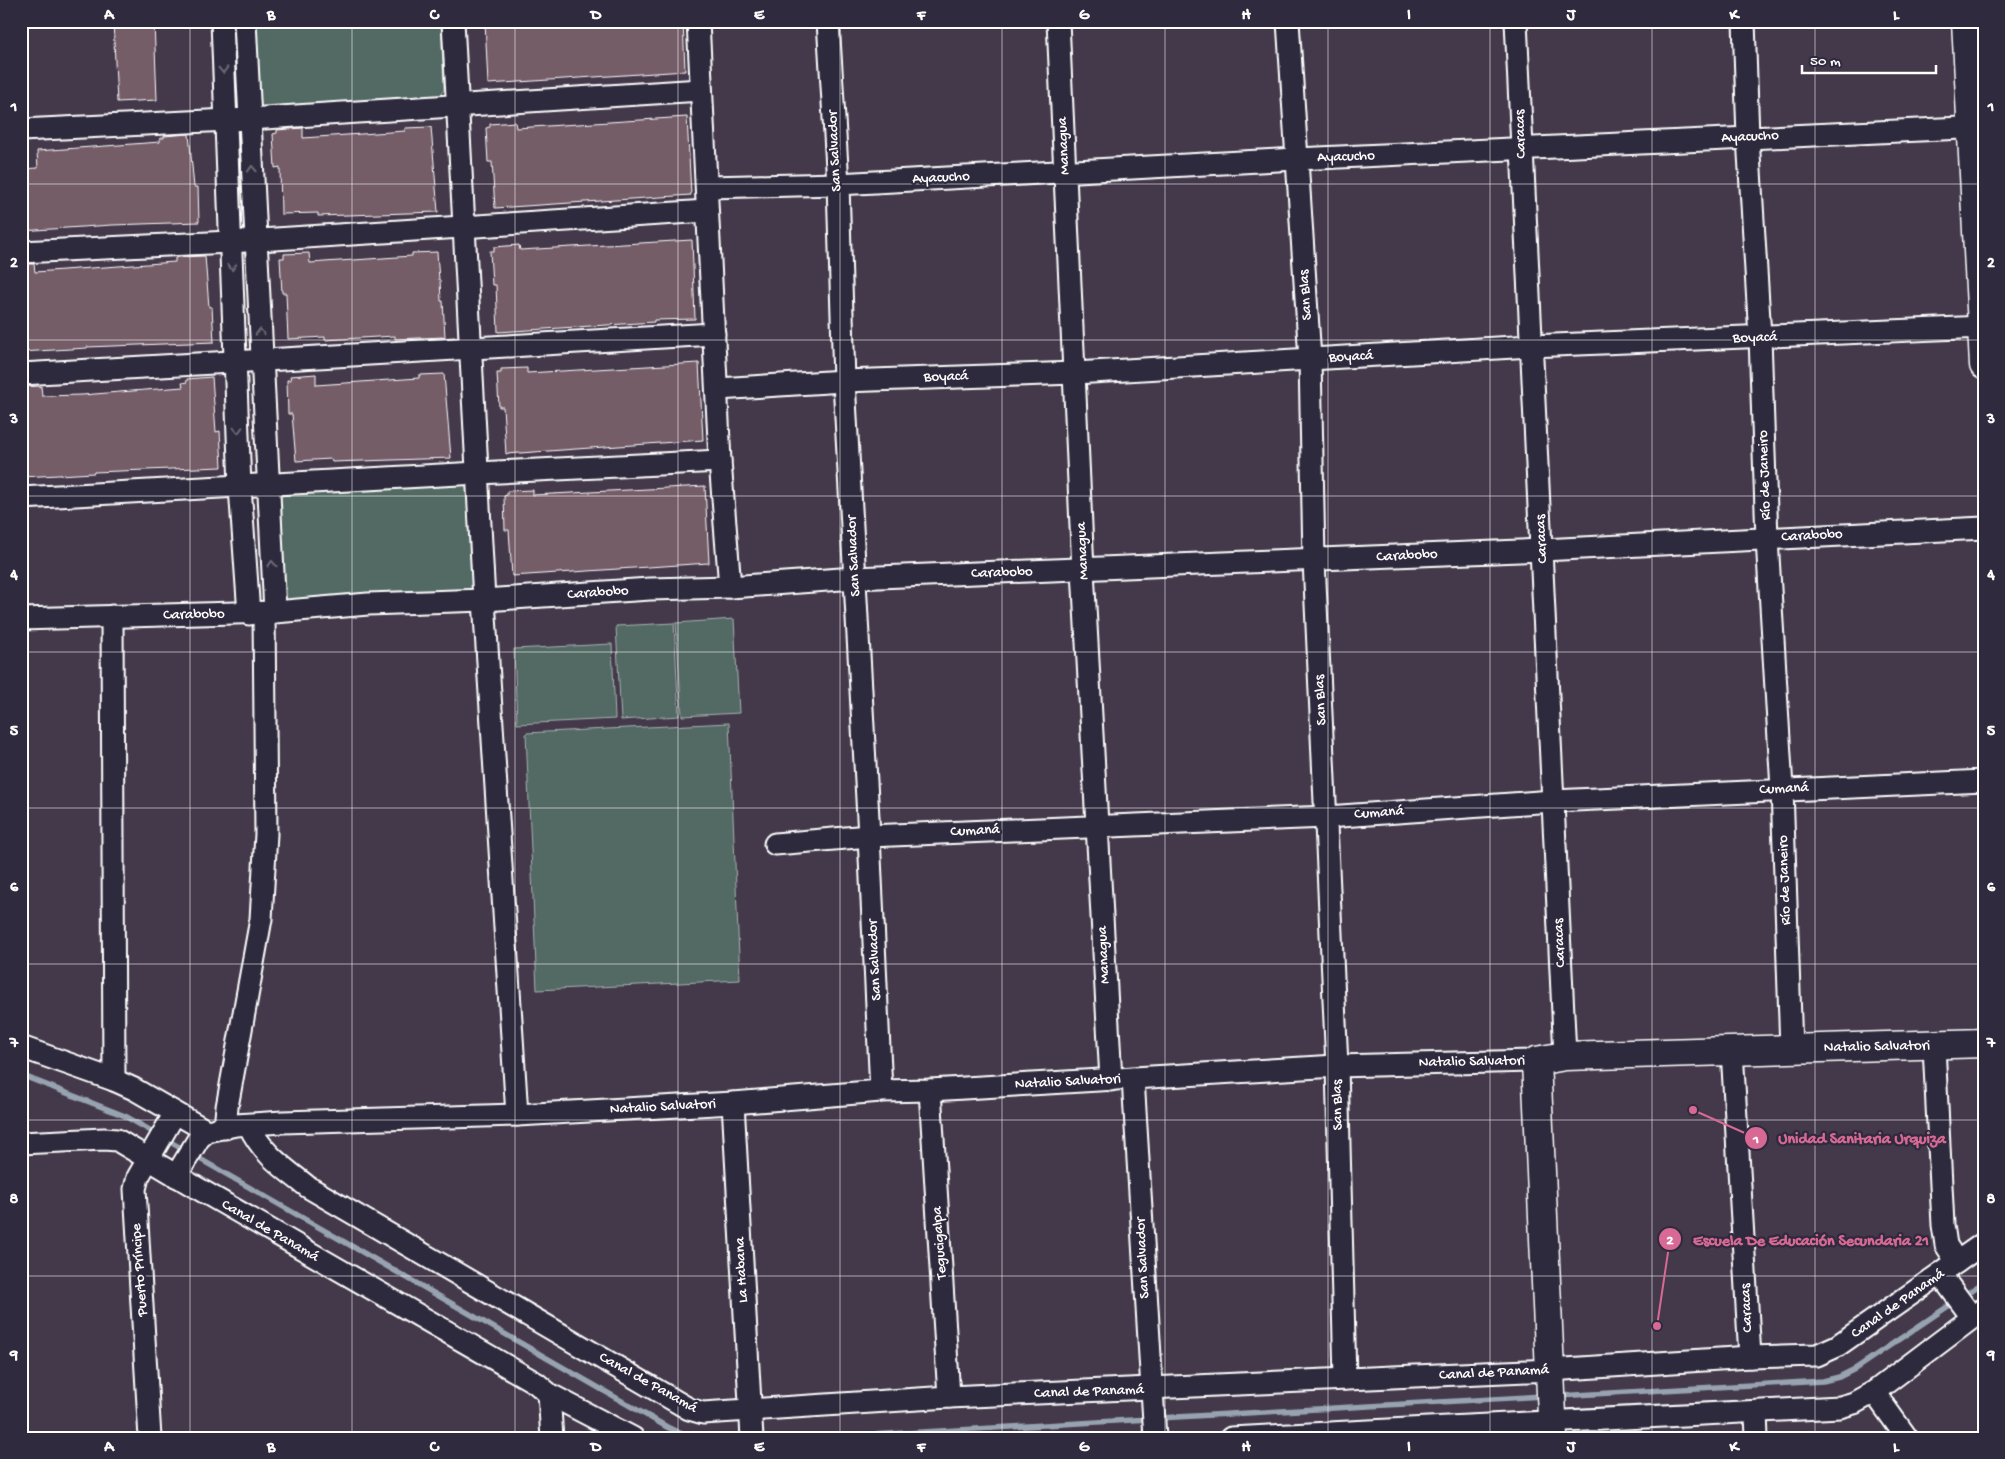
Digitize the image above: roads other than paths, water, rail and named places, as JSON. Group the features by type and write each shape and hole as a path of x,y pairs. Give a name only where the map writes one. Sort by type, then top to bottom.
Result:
{"street":[{"path":"222,21 240,486 262,613"},
{"path":"185,1161 199,1138 216,1129 227,1107 261,919 266,834 262,613 268,485 245,21"},
{"path":"453,21 484,600 517,1115"},
{"path":"698,21 708,187 707,211 718,389 720,462 730,587"},
{"name":"San Salvador","path":"828,21 838,184 844,381 881,1091"},
{"name":"Managua","path":"1058,21 1083,570 1111,1080"},
{"name":"San Blas","path":"1288,21 1310,360 1314,560 1337,1066 1345,1379"},
{"name":"Caracas","path":"1516,21 1565,1056"},
{"name":"Río de Janeiro","path":"1744,21 1748,137 1760,338 1767,538 1782,789 1791,1049"},
{"path":"1966,21 1977,127 1984,365"},
{"path":"21,130 249,120 702,90"},
{"name":"Ayacucho","path":"708,187 838,184 1297,159 1977,127"},
{"path":"21,252 230,242 707,211"},
{"name":"Boyacá","path":"718,389 844,381 1075,373 1531,346 1760,338 1983,327"},
{"path":"21,374 261,359 470,350 714,334"},
{"path":"21,498 720,462"},
{"name":"Carabobo","path":"21,619 262,613 368,604 484,600 650,589 730,587 855,578 1542,550 1984,528"},
{"path":"112,616 114,1080"},
{"name":"Cumaná","path":"775,844 869,836 1327,817 1553,801 1984,781"},
{"name":"Natalio Salvatori","path":"216,1129 249,1125 517,1115 734,1103 881,1091 930,1090 1337,1066 1536,1060 1565,1056 1732,1050 1984,1044"},
{"path":"1934,1046 1943,1225 1946,1245 1957,1262"},
{"path":"21,1047 134,1089 162,1137 216,1129"},
{"name":"Caracas","path":"1732,1050 1750,1357"},
{"path":"1536,1060 1552,1423"},
{"name":"San Salvador","path":"1133,1078 1155,1438"},
{"name":"Tegucigalpa","path":"930,1090 950,1397"},
{"name":"La Habana","path":"734,1103 749,1411 752,1438"},
{"name":"Canal de Panamá","path":"249,1125 256,1140 271,1158 308,1187 688,1409 703,1413 950,1397 1345,1379 1551,1377 1750,1357 1816,1355 1829,1351 1984,1243"},
{"name":"Canal de Panamá","path":"21,1143 162,1137 185,1161 536,1383 549,1394 633,1438"},
{"name":"Puerto Príncipe","path":"150,1438 135,1189 138,1177 162,1137"},
{"path":"1231,1438 1358,1434 1840,1407 1854,1403 1874,1392 1978,1313 1940,1274"},
{"path":"1874,1392 1907,1438"},
{"path":"549,1394 552,1438"},
{"path":"1756,1413 1757,1438"}],"waterway":[{"path":"21,1075 125,1116 667,1427 693,1438"},
{"path":"1558,1396 1823,1381 1839,1377 1855,1369 1984,1282"},
{"path":"1159,1418 1544,1396"},
{"path":"817,1438 1150,1419"}],"place":[{"name":"Unidad Sanitaria Urquiza","path":"1693,1110"},
{"name":"Escuela De Educación Secundaria 21","path":"1657,1326"}]}
